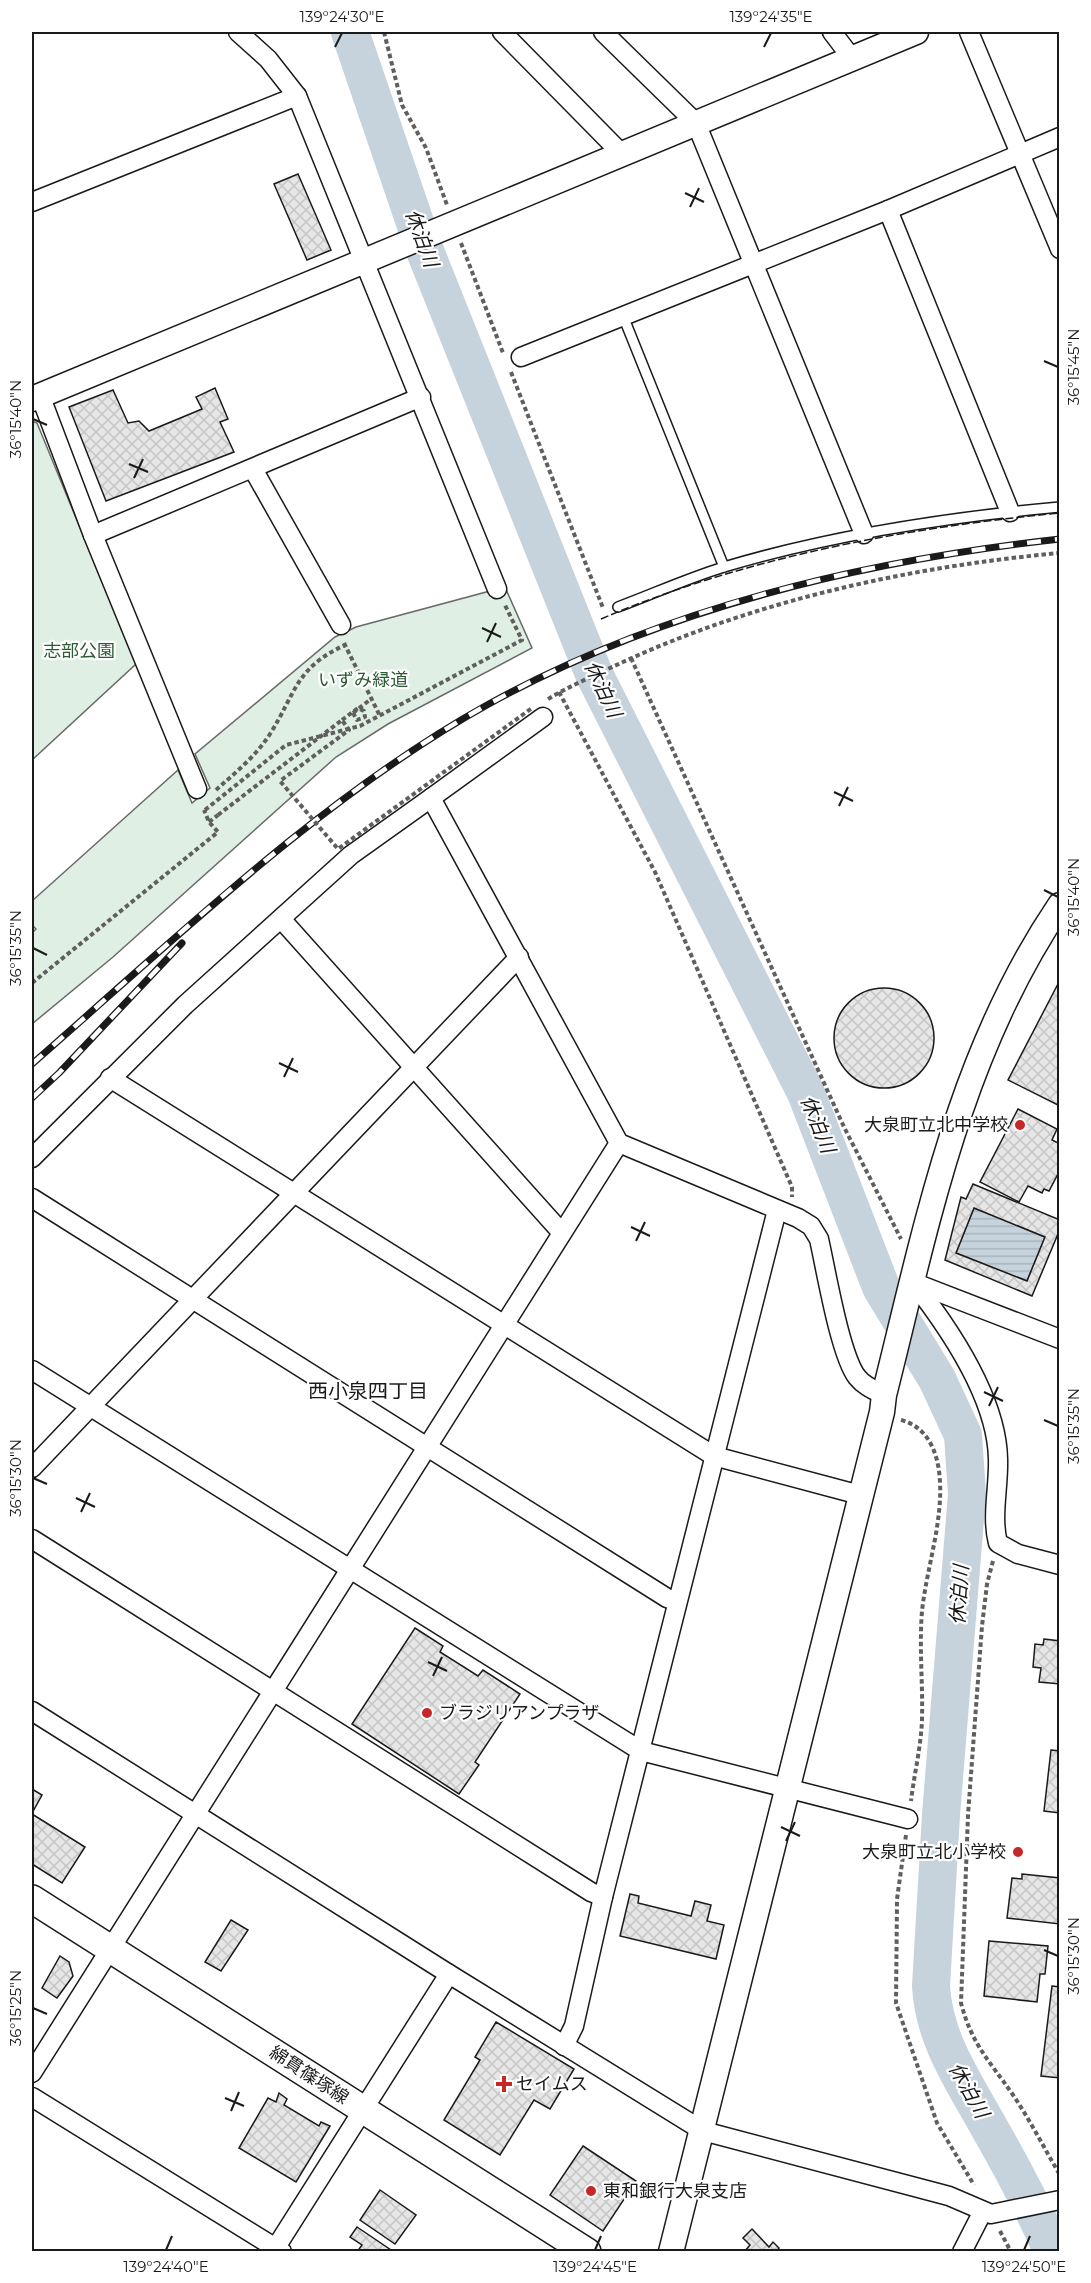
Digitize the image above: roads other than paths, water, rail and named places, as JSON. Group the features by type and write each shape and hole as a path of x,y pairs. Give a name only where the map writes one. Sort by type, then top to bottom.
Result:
{"main road":[{"name":"綿貫篠塚線","path":"32,1899 587,2252"}],"street":[{"path":"238,32 268,59 297,96 497,589"},
{"path":"502,32 621,153"},
{"path":"603,32 696,123 864,534"},
{"path":"832,32 851,57"},
{"path":"199,796 36,397 851,57 916,32"},
{"path":"969,32 1059,249"},
{"path":"32,202 297,96"},
{"path":"521,357 888,210 1059,137"},
{"path":"888,210 1010,512"},
{"path":"93,535 421,398"},
{"path":"253,469 341,625"},
{"path":"32,1158 185,1005 282,920 351,855 431,798 537,713"},
{"path":"431,798 619,1143 811,1226 819,1239 844,1348 854,1372 867,1387 884,1395"},
{"path":"671,2252 882,1412 896,1344 939,1173 979,1055 1007,993 1036,939 1059,905"},
{"path":"282,920 562,1233"},
{"path":"32,1468 190,1299 519,957"},
{"path":"110,1078 714,1456 860,1495"},
{"path":"32,2073 619,1143"},
{"path":"32,1198 427,1449 667,1598 677,1602"},
{"path":"564,2046 574,2026 603,1897 714,1456 785,1213"},
{"path":"910,1293 1059,1339"},
{"path":"910,1293 941,1321 974,1378 992,1420 998,1457 998,1542 1018,1554 1059,1565"},
{"path":"32,1370 641,1751 908,1819"},
{"path":"32,1539 591,1892 603,1897"},
{"path":"32,1711 448,1974 702,2131 949,2196 991,2213 1057,2201"},
{"path":"32,2097 277,2250 448,1974"},
{"path":"962,2252 991,2213"}],"lane":[{"path":"623,316 724,567"},
{"path":"618,607 724,567 864,534 1059,507"}],"waterway":[{"name":"休泊川","path":"350,32 423,246 594,674 806,1093 881,1287 937,1379 963,1435 967,1494 941,1815 931,1986 933,2006 944,2043 952,2060 1015,2174 1053,2252"}],"railway":[{"path":"32,1064 195,920 308,826 426,742 487,705 554,671 623,641 765,594 912,561 986,548 1060,539"},
{"path":"32,1098 59,1073 182,943"}],"place":[{"name":"大泉町立北中学校","path":"1020,1125"},
{"name":"ブラジリアンプラザ","path":"427,1713"},
{"name":"大泉町立北小学校","path":"1018,1852"},
{"name":"セイムス","path":"504,2084"},
{"name":"東和銀行大泉支店","path":"591,2191"}],"district":[{"name":"西小泉四丁目","path":"368,1391"}],"park label":[{"name":"志部公園","path":"79,651"},
{"name":"いずみ緑道","path":"363,680"}]}
